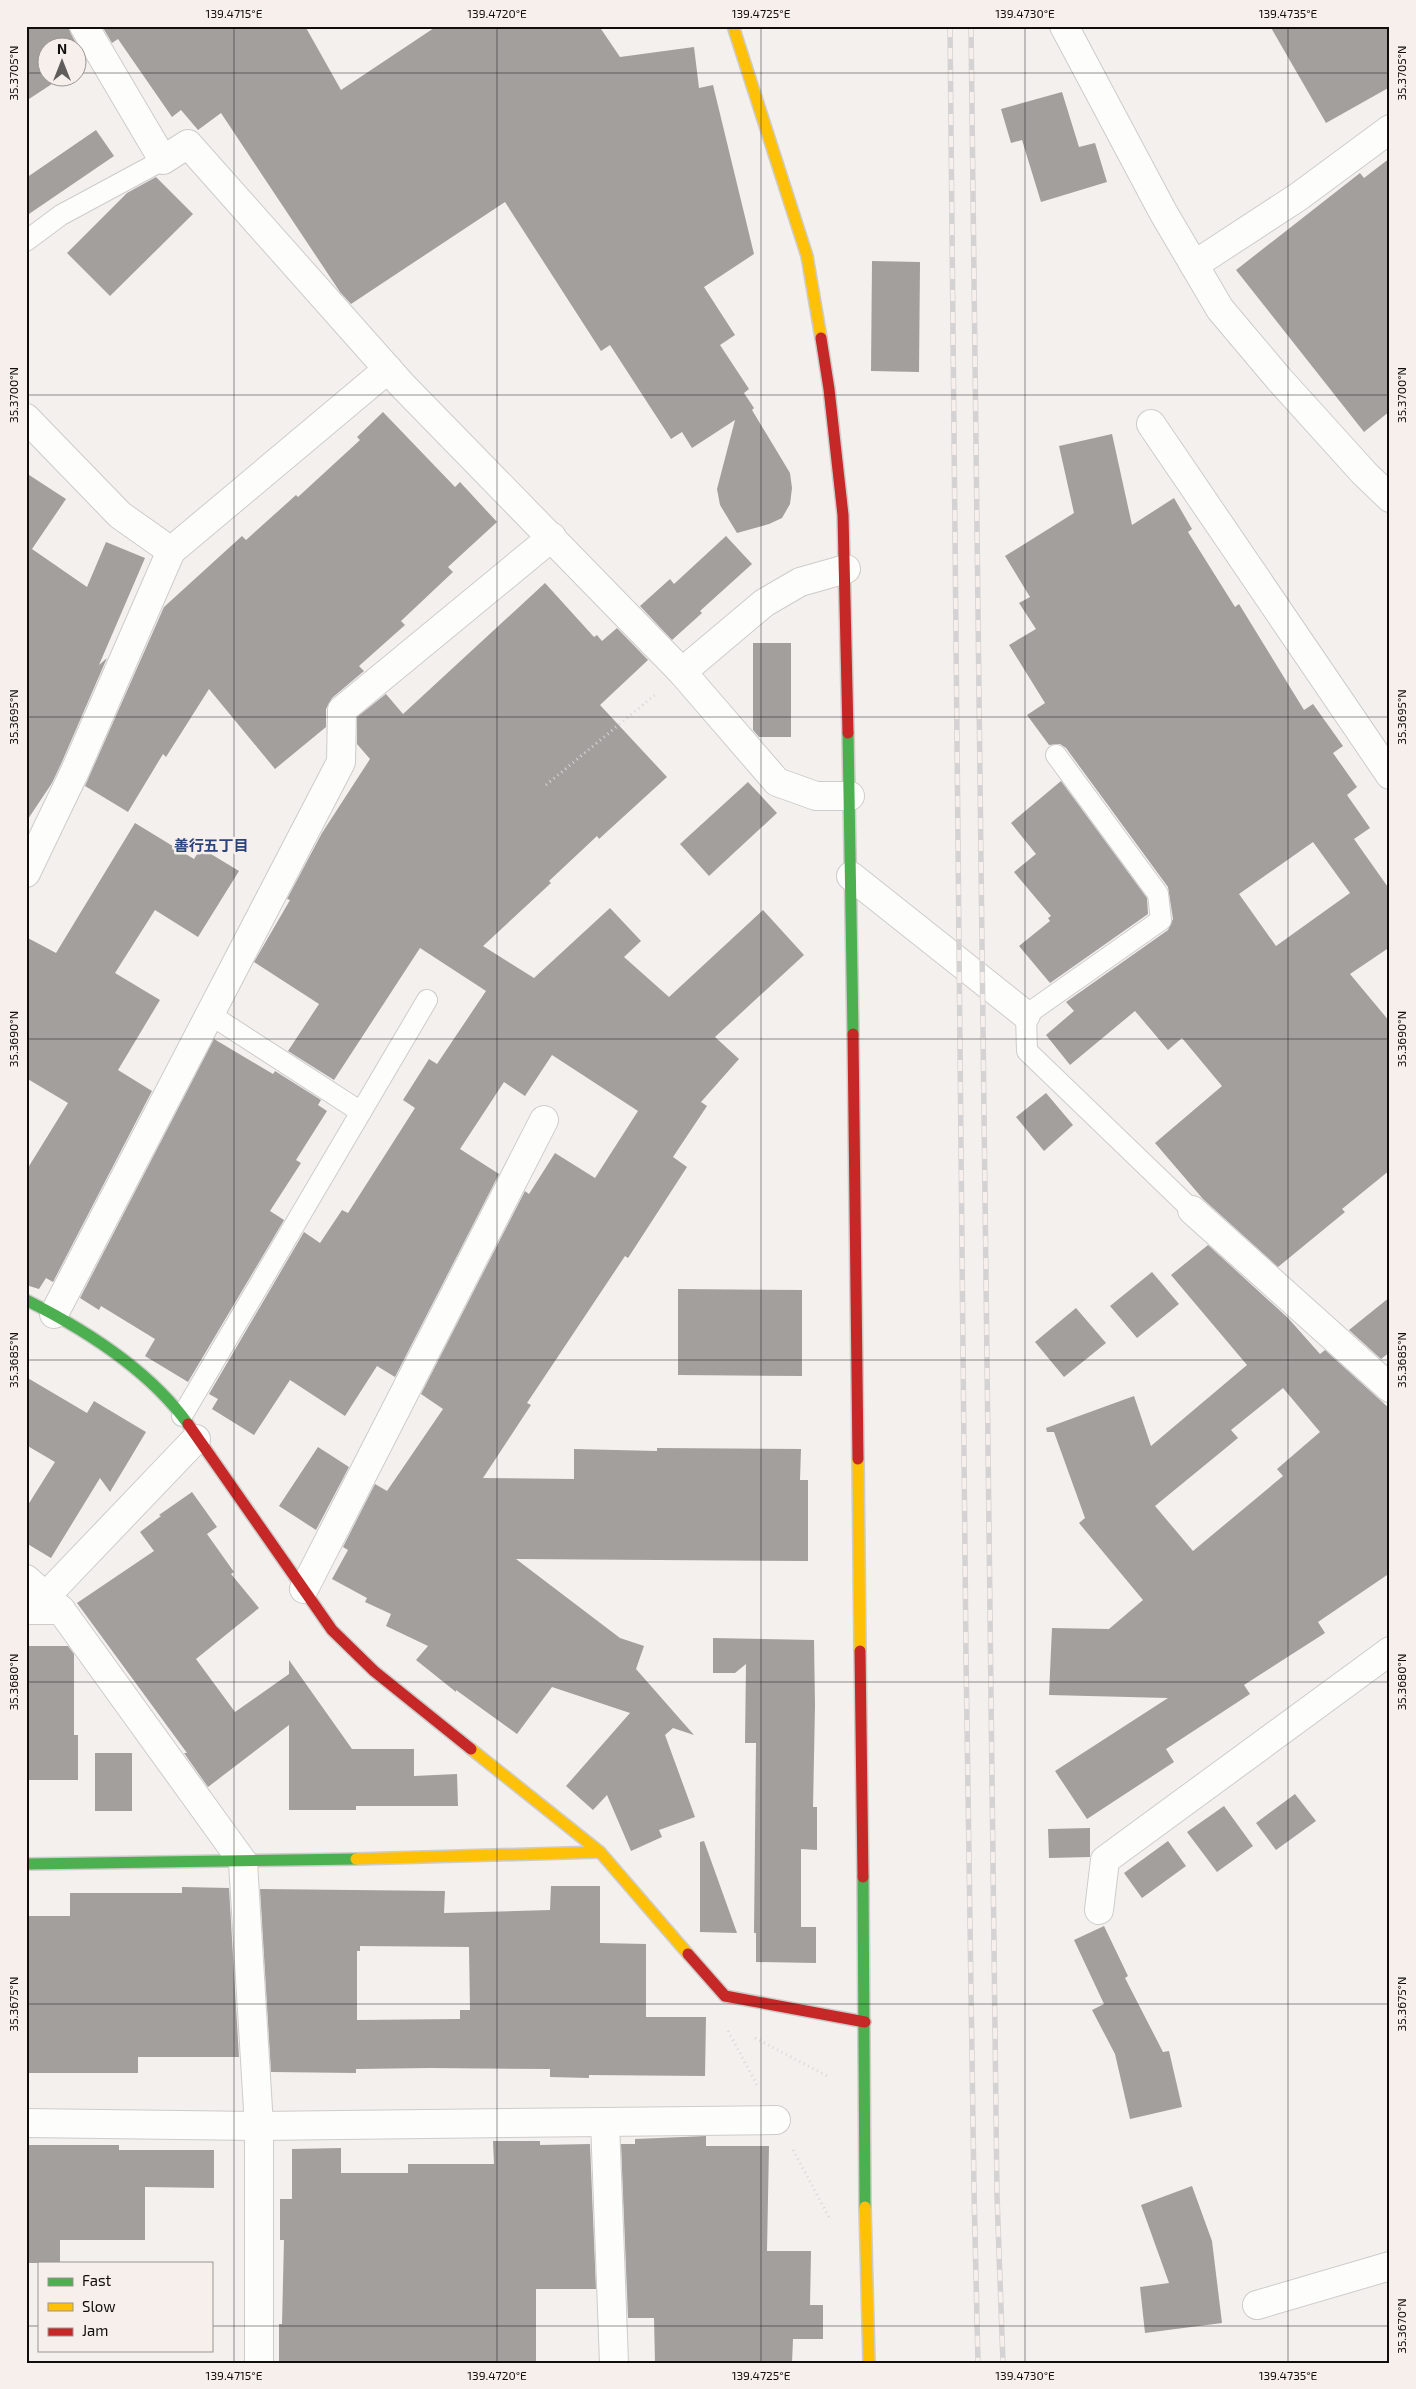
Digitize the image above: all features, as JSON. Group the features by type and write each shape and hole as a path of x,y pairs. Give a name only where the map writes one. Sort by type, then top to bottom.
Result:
{"street":[{"path":"84,26 163,160 188,144 388,369 682,672 777,782 816,796 850,796"},
{"path":"733,26 807,256 828,389 843,515 846,569 850,796 865,2022 863,2129 868,2363"},
{"path":"1064,26 1163,212 1220,309 1279,379 1364,473 1390,498"},
{"path":"1194,265 1298,197 1390,129"},
{"path":"26,873 74,771 170,551 388,369"},
{"path":"26,418 120,515 170,551"},
{"path":"1151,424 1390,775"},
{"path":"54,1314 341,762 342,710 552,537"},
{"path":"682,672 764,603 800,582 846,569"},
{"path":"851,876 1026,1015"},
{"path":"304,1589 544,1120"},
{"path":"1192,1210 1390,1388"},
{"path":"26,1300 54,1314 138,1370 182,1416 196,1439 332,1630 374,1671 600,1852 725,1996 865,2022"},
{"path":"196,1439 40,1599 243,1862 259,2126 259,2363"},
{"path":"1099,1910 1105,1860 1390,1651"},
{"path":"26,1864 243,1862 600,1852"},
{"path":"26,2123 259,2126 776,2120"},
{"path":"606,2122 614,2363"},
{"path":"1257,2305 1390,2266"}],"lane":[{"path":"26,242 61,215 163,160"},
{"path":"1056,755 1158,894 1161,920 1026,1015 1027,1051 1192,1210"},
{"path":"182,1416 427,1000"},
{"path":"211,1015 361,1112"}],"path":[{"path":"546,785 682,672"}],"building":[{"path":"26,26 68,26 73,38 38,38 38,88 46,88 26,101"},
{"path":"102,26 305,26 341,90 437,26 599,26 620,57 694,47 699,88 713,85 754,254 704,287 735,335 720,345 749,389 744,393 754,408 752,410 790,473 792,488 790,504 782,518 769,524 737,533 720,505 717,489 735,420 692,448 682,432 671,439 610,345 601,351 505,202 351,304 340,292 221,113 198,130 181,110 172,117 118,39 112,43"},
{"path":"1270,26 1390,26 1390,87 1326,123"},
{"path":"1062,92 1079,147 1095,143 1107,182 1041,202 1022,140 1011,143 1001,109"},
{"path":"96,130 114,156 26,216 26,178"},
{"path":"1390,158 1390,411 1364,432 1236,270 1360,173 1364,178"},
{"path":"156,177 193,214 110,296 67,253 127,193"},
{"path":"872,261 920,262 919,372 871,371"},
{"path":"383,412 455,487 460,482 497,522 448,567 453,572 401,621 405,625 359,666 364,671 332,698 326,709 326,727 275,769 209,689 166,757 163,754 128,812 85,786 164,607 242,536 246,540 296,495 298,497 360,440 357,437"},
{"path":"1112,434 1132,525 1174,498 1192,529 1188,532 1235,607 1239,604 1304,710 1313,704 1343,746 1333,753 1357,787 1347,795 1370,828 1354,839 1390,890 1390,947 1350,974 1390,1022 1390,1170 1342,1209 1345,1212 1278,1267 1203,1199 1155,1143 1222,1086 1182,1038 1168,1050 1135,1011 1070,1065 1046,1035 1074,1011 1066,1002 1168,930 1173,919 1168,887 1066,748 1060,744 1049,745 1027,715 1045,703 1009,645 1036,629 1019,603 1030,597 1005,556 1074,513 1059,446","holes":["1313,842 1350,893 1276,946 1239,894"]},
{"path":"26,473 66,499 32,549 87,587 106,542 145,558 99,665 107,658 61,764 52,783 26,822"},
{"path":"726,536 752,564 700,611 702,613 672,640 640,606 670,579 674,584"},
{"path":"545,583 594,637 597,635 602,641 617,628 648,660 600,705 667,777 599,839 597,836 549,881 551,883 483,946 534,978 610,908 641,941 624,957 669,997 763,910 804,955 715,1037 739,1059 701,1102 707,1106 673,1157 687,1167 628,1258 625,1256 527,1403 531,1405 483,1478 574,1479 574,1449 657,1451 657,1448 801,1449 800,1480 808,1480 808,1561 516,1559 620,1638 644,1646 636,1669 694,1735 673,1728 665,1735 695,1817 659,1830 662,1837 631,1851 607,1795 593,1810 566,1786 630,1713 552,1687 517,1734 456,1690 456,1692 416,1660 428,1646 386,1626 391,1614 365,1602 367,1598 332,1579 348,1550 343,1547 375,1484 387,1491 443,1409 421,1394 525,1191 529,1194 555,1153 595,1178 638,1111 552,1055 525,1096 504,1082 460,1149 499,1174 395,1377 377,1366 345,1416 290,1380 254,1435 212,1409 218,1399 209,1394 304,1232 320,1243 342,1210 348,1213 415,1108 403,1100 429,1059 437,1064 486,991 420,948 334,1080 288,1051 319,1004 254,962 290,900 287,899 322,833 370,759 357,744 357,717 386,694 403,714"},
{"path":"753,643 791,643 791,737 759,737 753,730"},
{"path":"1061,781 1147,898 1148,914 1050,983 1019,946 1050,921 1048,918 1051,916 1014,872 1036,854 1011,823"},
{"path":"748,782 777,813 709,876 680,844"},
{"path":"135,823 194,859 201,848 239,871 198,937 155,910 115,973 160,1000 118,1070 152,1091 53,1282 46,1278 39,1289 26,1285 26,1171 68,1103 26,1078 26,937 56,953"},
{"path":"214,1039 273,1074 275,1071 321,1100 318,1105 327,1111 296,1160 301,1163 270,1211 284,1220 188,1382 145,1356 155,1339 101,1306 99,1310 80,1298"},
{"path":"1046,1093 1073,1125 1044,1151 1016,1117"},
{"path":"1208,1245 1288,1318 1320,1354 1325,1350 1390,1409 1390,1573 1318,1622 1325,1633 1244,1685 1250,1694 1166,1749 1174,1762 1087,1819 1055,1771 1168,1698 1049,1695 1052,1628 1109,1629 1143,1600 1079,1523 1085,1518 1054,1432 1047,1432 1046,1428 1134,1396 1151,1446 1247,1365 1171,1275","holes":["1283,1388 1320,1432 1277,1469 1283,1476 1193,1551 1155,1506 1238,1438 1231,1430"]},
{"path":"1152,1272 1179,1304 1137,1338 1110,1306"},
{"path":"678,1289 802,1290 802,1376 678,1375"},
{"path":"1390,1297 1390,1352 1381,1359 1349,1330"},
{"path":"1076,1308 1106,1343 1064,1377 1035,1342"},
{"path":"26,1377 87,1413 94,1401 146,1432 110,1492 100,1478 51,1558 26,1543 26,1508 55,1462 26,1445"},
{"path":"318,1447 349,1467 316,1530 279,1506"},
{"path":"192,1492 217,1527 207,1534 234,1572 231,1574 259,1608 196,1659 235,1712 289,1674 289,1660 352,1749 414,1749 414,1776 457,1774 458,1806 356,1806 356,1810 289,1810 289,1725 208,1787 184,1753 187,1753 77,1603 154,1551 140,1532 161,1516 159,1515"},
{"path":"713,1638 814,1640 813,1807 817,1807 817,1850 801,1849 801,1927 816,1927 816,1963 756,1962 756,1933 754,1933 756,1743 745,1743 746,1664 735,1673 713,1673"},
{"path":"26,1646 68,1646 74,1654 74,1735 78,1735 78,1780 26,1780"},
{"path":"95,1753 132,1753 132,1811 95,1811"},
{"path":"1295,1794 1316,1821 1276,1850 1256,1823"},
{"path":"1224,1806 1253,1846 1217,1872 1187,1832"},
{"path":"1090,1828 1090,1857 1049,1858 1048,1829"},
{"path":"704,1841 737,1933 700,1932 700,1842"},
{"path":"1168,1841 1186,1866 1142,1898 1124,1873"},
{"path":"551,1886 600,1886 600,1943 646,1944 646,2017 706,2017 705,2076 589,2075 589,2078 550,2077 550,2069 430,2068 356,2069 356,2073 271,2072 260,1889 445,1891 444,1913 550,1910","holes":["360,1946 469,1947 470,2010 460,2010 460,2019 357,2020 357,1951 360,1951"]},
{"path":"182,1887 229,1888 239,2057 138,2057 138,2073 26,2073 28,1916 70,1916 70,1893 182,1893"},
{"path":"1104,1926 1128,1976 1125,1978 1163,2052 1169,2051 1182,2107 1130,2119 1115,2054 1092,2010 1104,2004 1074,1940"},
{"path":"706,2136 706,2146 769,2146 767,2251 811,2251 810,2305 823,2305 823,2339 793,2339 792,2363 655,2363 654,2318 628,2318 621,2144 635,2144 635,2139"},
{"path":"493,2141 540,2141 540,2145 590,2144 596,2289 536,2289 536,2363 279,2363 279,2324 282,2324 284,2240 280,2240 280,2199 292,2199 292,2149 341,2148 341,2173 408,2173 408,2164 494,2164"},
{"path":"26,2145 119,2145 119,2150 214,2150 214,2188 145,2187 145,2240 60,2240 60,2262 26,2263"},
{"path":"1192,2186 1212,2241 1222,2323 1145,2333 1140,2287 1169,2283 1141,2205"}],"railway":[{"path":"950,26 966,1656 978,2363"},
{"path":"971,26 997,2196 1003,2363"}],"traffic: fast":[{"path":"848,733 853,1034"},
{"path":"26,1300 70,1324 115,1353 155,1386 188,1424"},
{"path":"26,1864 356,1859"},
{"path":"863,1877 865,2207"}],"traffic: slow":[{"path":"733,26 807,256 821,338"},
{"path":"858,1459 860,1651"},
{"path":"471,1749 600,1852 688,1954"},
{"path":"356,1859 600,1852"},
{"path":"865,2207 869,2363"}],"traffic: jam":[{"path":"821,338 829,389 843,515 848,733"},
{"path":"853,1034 858,1459"},
{"path":"188,1424 332,1630 374,1671 471,1749"},
{"path":"860,1651 863,1877"},
{"path":"688,1954 725,1996 865,2022"}],"district":[{"name":"善行五丁目","path":"211,846"}]}
